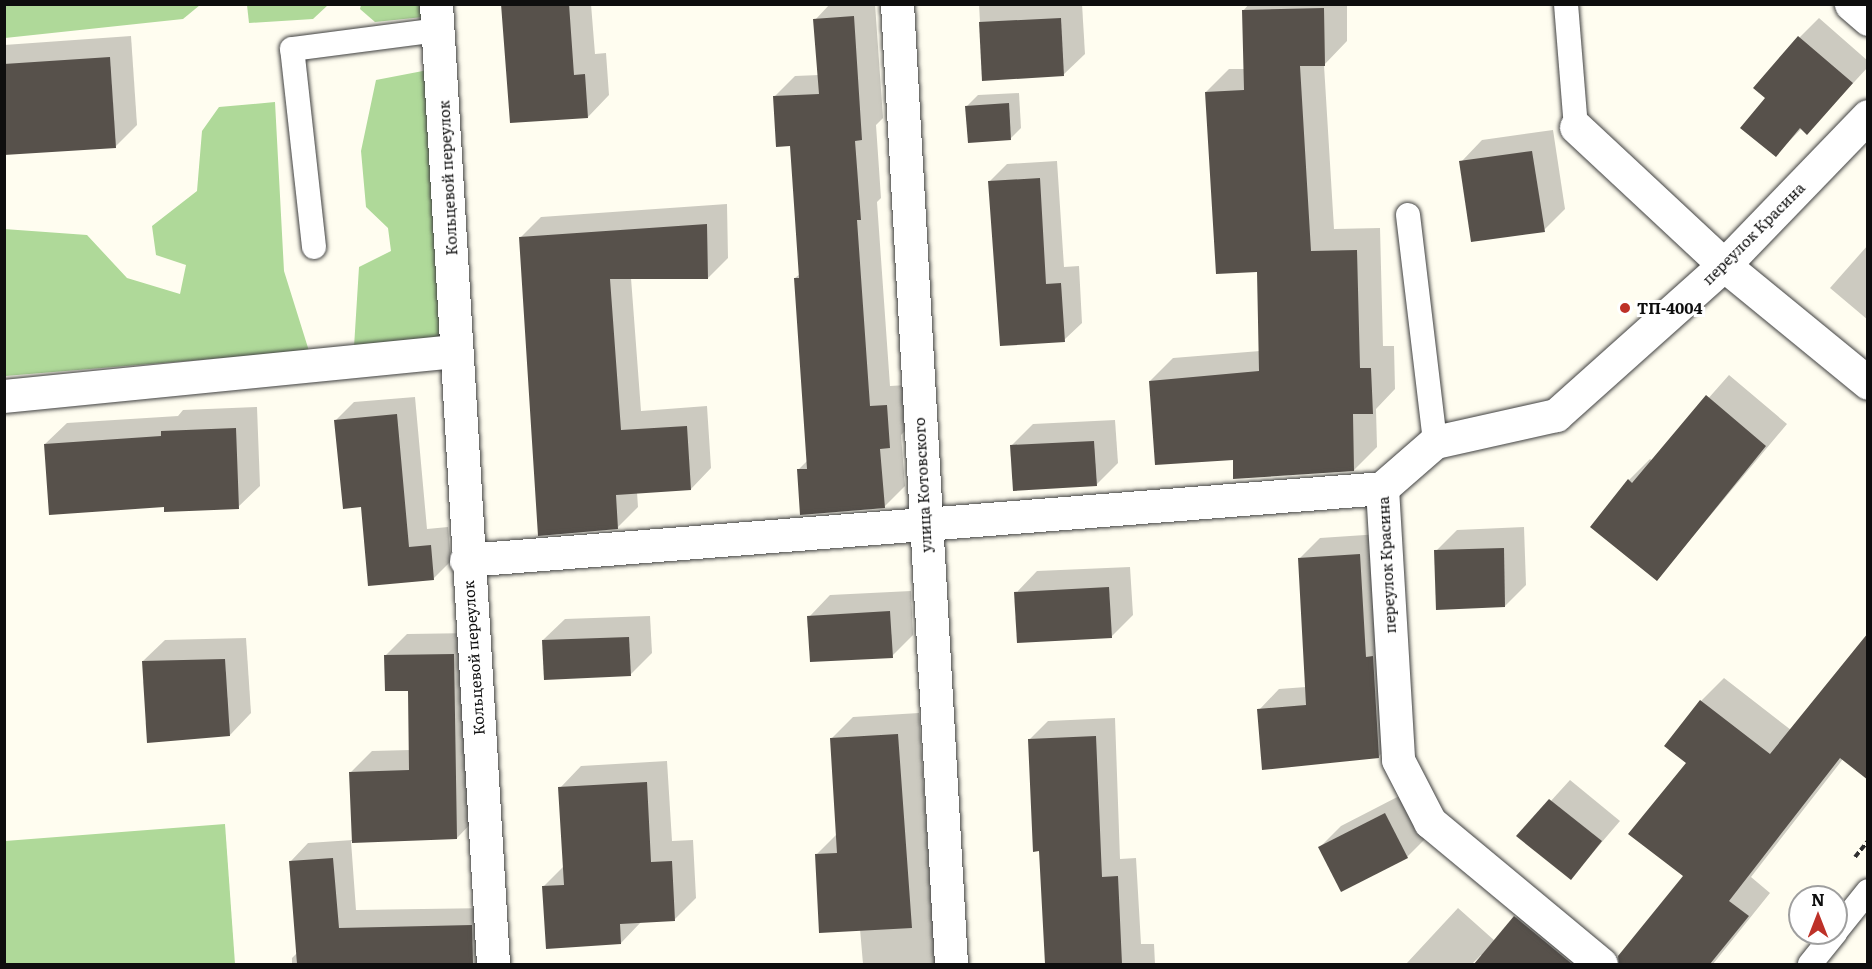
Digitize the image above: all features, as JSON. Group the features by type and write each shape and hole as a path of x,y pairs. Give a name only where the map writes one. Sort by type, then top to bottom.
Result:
{"street":[{"name":"улица Котовского","path":"897,4 924,522 951,964"},
{"path":"1851,4 1868,19"},
{"name":"Кольцевой переулок","path":"438,17 466,560 493,964"},
{"name":"переулок Красина","path":"1601,964 1430,822 1398,760 1382,488 1436,442 1556,415 1724,265 1868,116"},
{"path":"1576,127 1724,265 1868,383"},
{"path":"4,396 456,351"},
{"path":"466,560 924,522 1382,488"}],"lane":[{"path":"1566,4 1576,127"},
{"path":"314,247 292,49 438,17"},
{"path":"1408,215 1436,442"},
{"path":"1848,916 1868,891"},
{"path":"1810,964 1825,945"}],"green space":[{"path":"5,4 200,5 183,19 5,38"},
{"path":"247,4 328,5 313,19 249,23"},
{"path":"361,5 422,5 423,17 375,22 360,9"},
{"path":"428,70 454,339 354,347 359,267 391,251 388,228 366,207 361,151 376,80"},
{"path":"275,102 284,271 309,351 5,376 4,229 87,235 127,278 180,294 186,265 156,255 152,226 197,191 202,131 219,107"},
{"path":"225,824 235,964 5,964 5,841"}],"building":[{"path":"501,4 569,4 574,75 585,74 588,118 510,123"},
{"path":"1324,8 1325,66 1300,66 1311,251 1357,250 1360,368 1371,368 1373,414 1353,414 1354,471 1233,479 1233,460 1155,465 1149,381 1259,371 1257,272 1216,274 1205,92 1244,90 1242,10"},
{"path":"854,16 862,140 855,141 861,220 857,220 870,406 887,405 890,448 880,449 885,508 800,515 797,469 807,469 794,278 799,278 790,146 776,147 773,96 819,94 813,19"},
{"path":"1061,18 1064,76 982,81 979,22"},
{"path":"1798,36 1853,83 1807,135 1800,128 1776,157 1740,128 1765,98 1753,88"},
{"path":"110,57 116,148 4,155 4,64"},
{"path":"1009,103 1011,140 968,143 965,106"},
{"path":"1532,151 1545,232 1471,242 1459,161"},
{"path":"1040,178 1046,284 1061,283 1065,342 1000,346 988,181"},
{"path":"707,224 708,279 610,279 621,430 687,426 691,490 616,495 618,529 538,536 519,237"},
{"path":"1706,395 1766,446 1657,581 1590,527 1628,479 1632,483"},
{"path":"397,414 409,547 431,545 434,580 368,586 361,507 343,509 334,420"},
{"path":"236,428 239,509 164,512 164,507 49,515 44,444 161,436 161,431"},
{"path":"1094,441 1097,486 1013,491 1010,445"},
{"path":"1504,548 1505,607 1436,610 1434,550"},
{"path":"1360,554 1366,657 1373,656 1379,758 1262,770 1257,709 1306,705 1298,558"},
{"path":"1109,587 1112,638 1017,643 1014,592"},
{"path":"890,611 893,658 810,662 807,616"},
{"path":"1868,633 1868,780 1840,758 1729,901 1749,916 1710,964 1619,964 1618,956 1683,876 1628,834 1686,763 1664,746 1700,700 1770,754"},
{"path":"629,637 631,676 544,680 542,640"},
{"path":"454,654 457,839 352,843 349,772 409,770 408,691 385,691 384,655"},
{"path":"225,659 230,736 147,743 142,661"},
{"path":"898,734 912,928 819,933 815,854 837,853 830,738"},
{"path":"1096,736 1102,877 1118,876 1122,964 1045,964 1039,851 1033,852 1028,739"},
{"path":"647,782 651,862 672,861 675,921 620,924 621,944 546,949 542,886 564,885 558,787"},
{"path":"1549,799 1602,841 1571,880 1516,836"},
{"path":"1385,813 1408,858 1341,892 1318,847"},
{"path":"333,858 339,928 472,925 473,964 297,964 289,861"},
{"path":"1514,916 1572,964 1474,964"}],"place":[{"name":"ТП-4004","path":"1625,308"}]}
